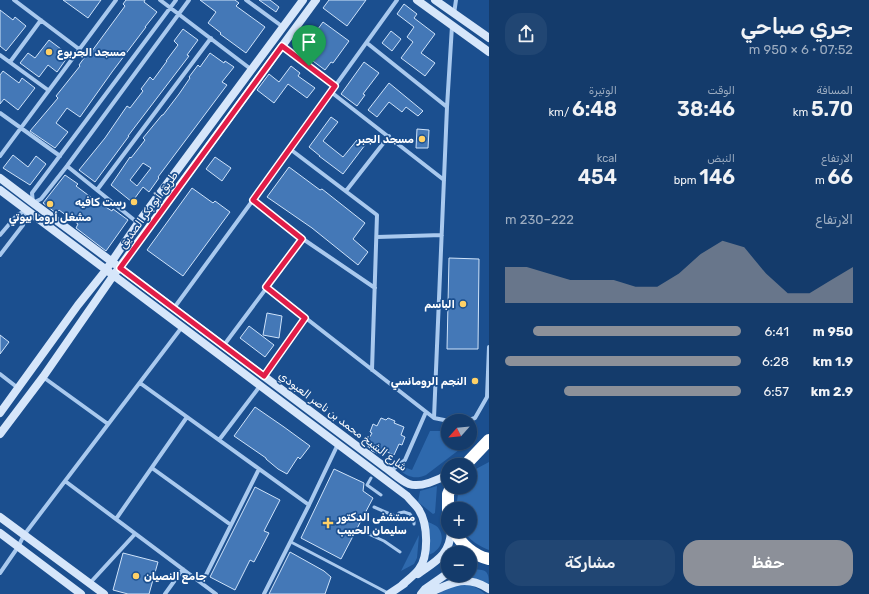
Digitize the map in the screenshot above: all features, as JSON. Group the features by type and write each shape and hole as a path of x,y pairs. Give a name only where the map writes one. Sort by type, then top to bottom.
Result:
{"highway":[{"path":"472,458 489,440"},
{"path":"475,458 483,453 489,452"},
{"path":"457,538 468,549 483,559"}],"main road":[{"name":"طريق أبو بكر الصديق","path":"0,413 303,0"},
{"name":"طريق أبو بكر الصديق","path":"0,434 44,377 113,276 316,0"},
{"path":"416,0 489,52"},
{"path":"435,0 489,38"},
{"name":"شارع الشيخ محمد بن ناصر العبودي","path":"0,178 30,206 113,276 407,496 419,510 423,520 426,536 425,553 424,561 418,570 400,586"},
{"name":"شارع الشيخ محمد بن ناصر العبودي","path":"0,190 30,206 111,261 386,468 410,484 424,484 441,479"},
{"path":"0,517 104,594"},
{"path":"0,533 81,594"},
{"path":"438,561 446,552 451,538"},
{"path":"389,594 441,559"},
{"path":"421,594 425,589 441,578"},
{"path":"427,594 462,580 478,584 489,589"}],"street":[{"path":"14,0 79,49"},
{"path":"0,156 116,0"},
{"path":"160,0 252,70"},
{"path":"0,255 23,225 30,206 32,193 176,0"},
{"path":"0,235 17,215 41,199 189,0"},
{"path":"246,0 283,28"},
{"path":"173,308 397,0"},
{"path":"454,14 456,0"},
{"path":"10,62 40,20"},
{"path":"434,418 447,107 452,26"},
{"path":"98,190 211,38"},
{"path":"367,43 447,107"},
{"path":"282,46 335,86"},
{"path":"0,55 48,90"},
{"path":"331,92 444,180"},
{"path":"0,113 60,156"},
{"path":"346,191 389,136"},
{"path":"290,148 377,215 372,370"},
{"path":"67,166 138,223"},
{"path":"253,200 302,239 375,288"},
{"path":"376,237 442,235"},
{"path":"224,345 302,239"},
{"path":"266,287 426,412 434,418 441,419"},
{"path":"264,376 305,318"},
{"path":"0,573 18,547 24,535 182,327"},
{"path":"477,414 487,397 489,347"},
{"path":"0,374 18,388"},
{"path":"44,377 108,424"},
{"path":"140,383 309,506"},
{"path":"218,440 260,386"},
{"path":"386,468 392,470 405,460 426,412"},
{"path":"116,519 187,417"},
{"path":"264,594 309,506 338,444"},
{"path":"152,468 231,525"},
{"path":"202,583 259,469"},
{"path":"65,481 216,594"},
{"path":"90,583 135,534"},
{"path":"165,594 183,569"}],"lane":[{"path":"371,478 367,485 380,495"},
{"path":"374,507 397,518 399,513 404,512 410,514 414,520 414,524"},
{"path":"362,531 384,541 400,552"},
{"path":"291,542 389,594"}],"shaded area":[{"path":"430,431 441,431 441,450 459,450 448,458 441,458 441,464 426,475 419,477 409,476 400,470 404,467 412,470"},
{"path":"489,462 489,550 475,543 469,538 477,538 477,502 457,502 458,494 477,494 477,468"},
{"path":"437,486 435,513 433,514 418,502 420,491"},
{"path":"425,521 438,528 442,538 438,548 428,555"},
{"path":"419,535 417,558 414,564 401,571"},
{"path":"477,570 483,570 487,573 489,586 477,581"},
{"path":"449,585 472,586 481,590 485,594 439,594"}],"building":[{"path":"63,0 101,0 88,18"},
{"path":"126,0 145,0 144,2 157,12 80,117 67,108 56,123 68,132 55,148 30,131 58,98 56,96 80,66 79,65 87,54 89,55 125,6 123,4"},
{"path":"200,0 235,0 239,3 236,6 265,27 246,53 208,23 216,12"},
{"path":"259,0 270,0 279,7 276,12"},
{"path":"329,0 366,0 347,26 323,8"},
{"path":"404,4 417,14 414,18 435,34 421,53 435,63 425,76 401,58 413,42 407,37 414,27 397,14"},
{"path":"0,10 13,20 15,17 26,26 6,51 0,46"},
{"path":"323,22 349,41 333,63 331,62 325,70 294,47 300,39 307,44"},
{"path":"183,29 198,40 187,55 189,56 95,182 79,170 105,138 127,106 130,108 143,91 141,89 150,77 153,80 178,45 174,41"},
{"path":"391,31 401,39 392,51 382,43"},
{"path":"49,40 69,55 57,72 48,65 39,77 20,63 28,53 35,58"},
{"path":"210,53 224,63 225,61 234,67 222,82 227,85 158,177 159,178 149,192 143,187 132,202 111,185 130,157 131,158 145,140 143,138 179,94 198,65 200,67","holes":["143,163 151,168 137,186 130,180"]},
{"path":"364,62 379,73 363,94 365,95 357,106 341,94"},
{"path":"291,66 300,73 298,76 315,88 307,98 288,84 274,103 257,90 269,74 279,82"},
{"path":"3,71 19,83 22,78 35,88 18,110 4,99 0,104 0,75"},
{"path":"389,83 423,111 418,116 406,107 402,112 389,102 377,117 368,110"},
{"path":"331,117 338,122 323,141 343,157 357,140 365,145 343,174 309,147"},
{"name":"مسجد الجبر","path":"417,129 429,130 428,148 416,148"},
{"path":"13,155 28,167 36,156 46,164 30,185 3,168"},
{"path":"215,157 231,168 222,181 206,169"},
{"path":"289,167 320,190 322,189 365,223 353,239 368,252 358,265 312,228 267,197"},
{"path":"65,175 78,184 76,186 96,201 112,211 113,209 128,220 106,251 76,228 78,224 59,210 56,213 43,203"},
{"path":"192,188 213,203 215,201 230,212 183,276 147,250"},
{"name":"الباسم","path":"449,258 479,259 478,349 447,349"},
{"path":"267,313 282,316 279,338 263,335"},
{"path":"249,326 274,345 265,357 240,338"},
{"path":"0,335 9,342 0,354"},
{"path":"255,407 310,446 300,459 298,457 287,474 234,436"},
{"path":"381,418 386,420 388,418 395,421 394,423 404,427 401,435 405,437 402,445 399,444 394,455 387,452 384,456 372,451 373,445 367,442 372,433 370,432 373,424 377,426"},
{"name":"مستشفى الدكتور سليمان الحبيب","path":"334,469 364,483 363,491 373,498 341,559 301,538"},
{"path":"255,487 280,500 264,531 269,533 254,562 250,560 235,590 210,577"},
{"path":"290,552 324,571 331,577 325,594 269,594"},
{"name":"جامع النصيان","path":"123,553 158,562 149,594 128,594 113,590"}],"place":[{"name":"مسجد الجربوع","path":"49,52"},
{"name":"مسجد الجبر","path":"422,139"},
{"name":"رست كافيه","path":"134,202"},
{"name":"مشغل أروما بيوتي","path":"50,204"},
{"name":"الباسم","path":"463,304"},
{"name":"النجم الرومانسي","path":"475,381"},
{"name":"مستشفى الدكتور سليمان الحبيب","path":"328,523"},
{"name":"جامع النصيان","path":"136,576"}],"route":[{"path":"282,46 309,66 335,86 253,200 302,239 266,287 305,318 264,376 120,268 282,46"}]}
